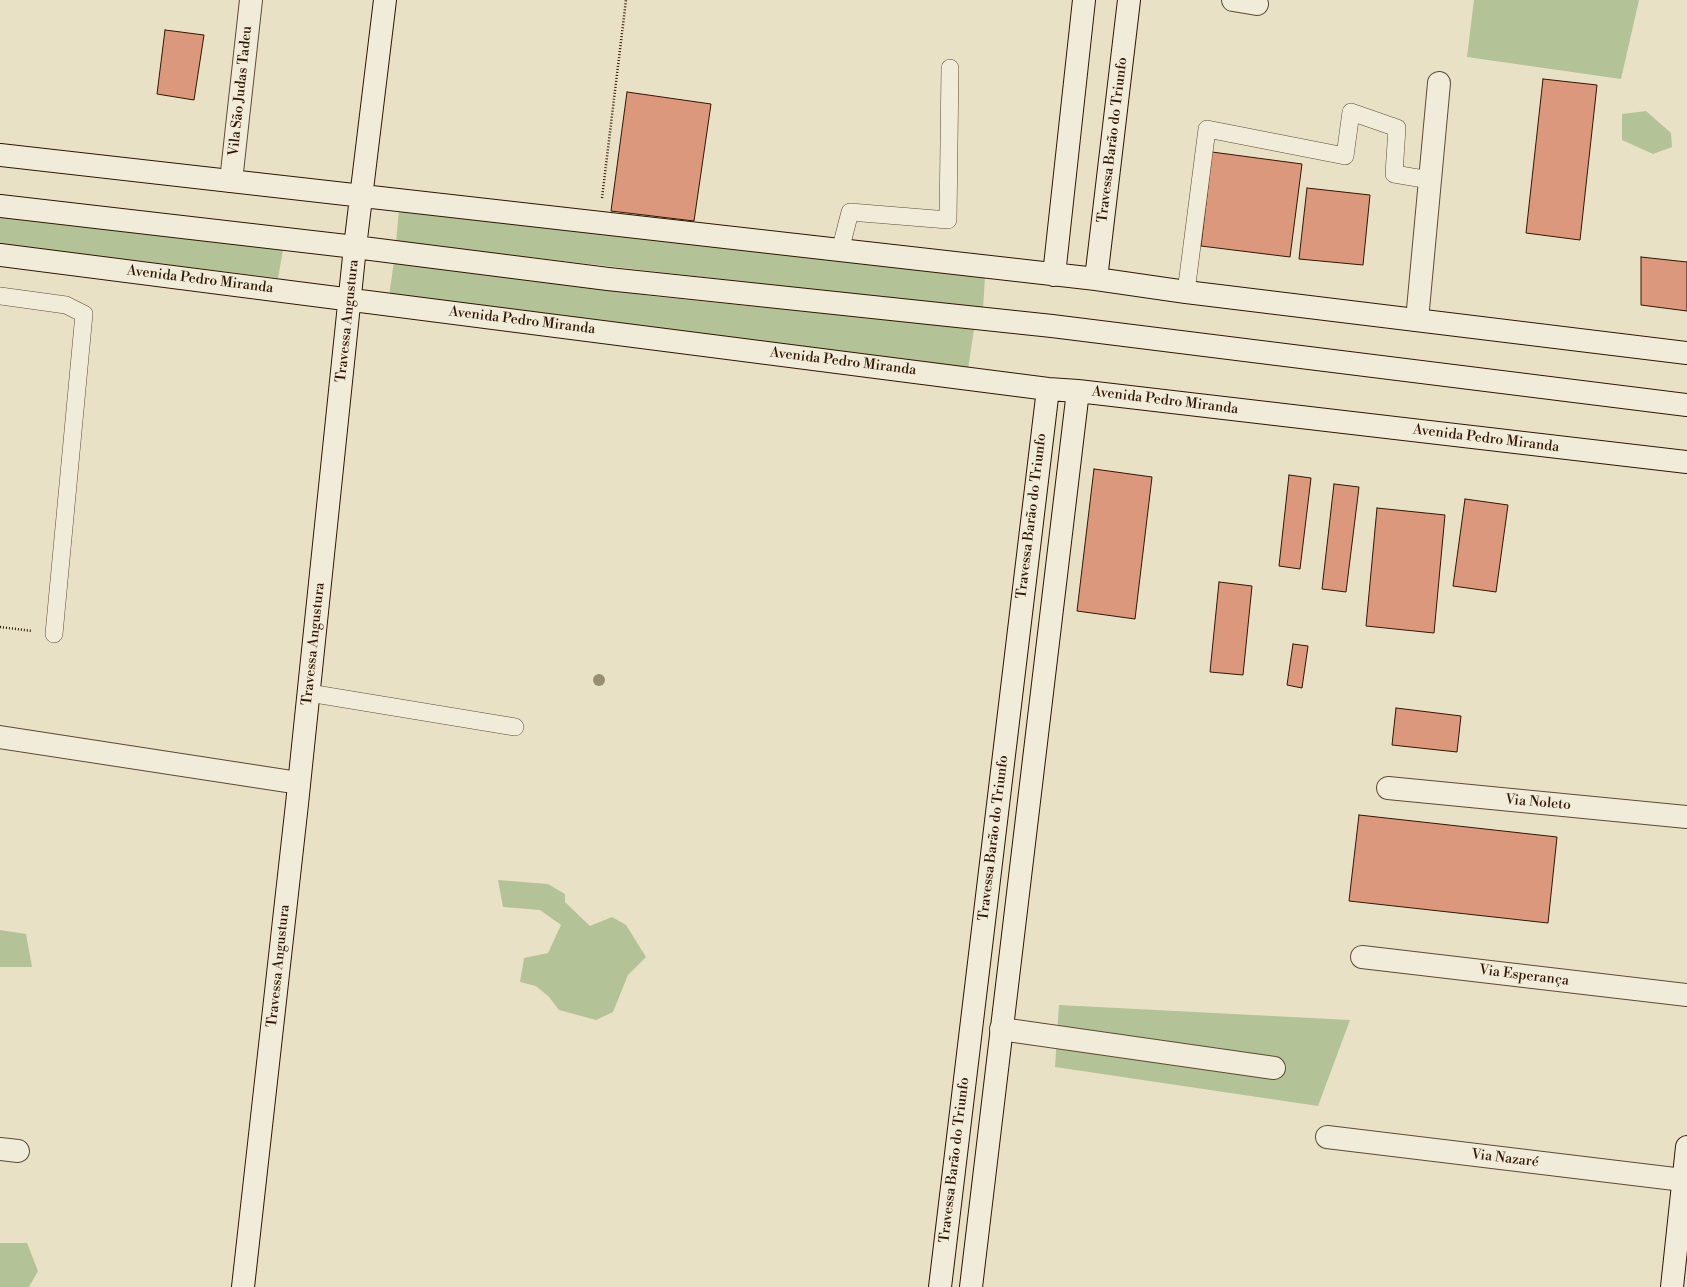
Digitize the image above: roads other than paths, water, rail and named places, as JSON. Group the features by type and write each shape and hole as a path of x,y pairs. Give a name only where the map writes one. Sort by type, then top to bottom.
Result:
{"street":[{"name":"Vila São Judas Tadeu","path":"231,181 251,0"},
{"name":"Travessa Angustura","path":"242,1287 309,693 351,300 355,247 384,0"},
{"path":"1054,275 1084,0"},
{"name":"Travessa Barão do Triunfo","path":"1096,279 1129,0"},
{"path":"1233,0 1257,4"},
{"path":"1417,320 1439,83"},
{"path":"0,155 362,194 429,204 599,224 1096,279 1186,292 1687,353"},
{"path":"0,206 355,247 608,279 1052,326 1687,405"},
{"name":"Avenida Pedro Miranda","path":"0,255 1048,389 1078,391 1687,462"},
{"name":"Travessa Barão do Triunfo","path":"940,1287 1048,389"},
{"path":"971,1287 994,1084 1078,391"},
{"path":"0,737 299,783"},
{"name":"Via Noleto","path":"1388,788 1687,817"},
{"name":"Via Esperança","path":"1362,957 1687,995"},
{"path":"1001,1030 1274,1068"},
{"path":"965,1078 994,1084"},
{"name":"Via Nazaré","path":"1327,1137 1684,1180"},
{"path":"1672,1287 1687,1147"}],"lane":[{"path":"840,251 850,212 948,220 950,68"},
{"path":"1186,292 1207,129 1345,156 1351,112 1398,128 1394,174 1430,180"},
{"path":"0,296 66,305 84,314 54,634"},
{"path":"309,693 515,727"}]}
